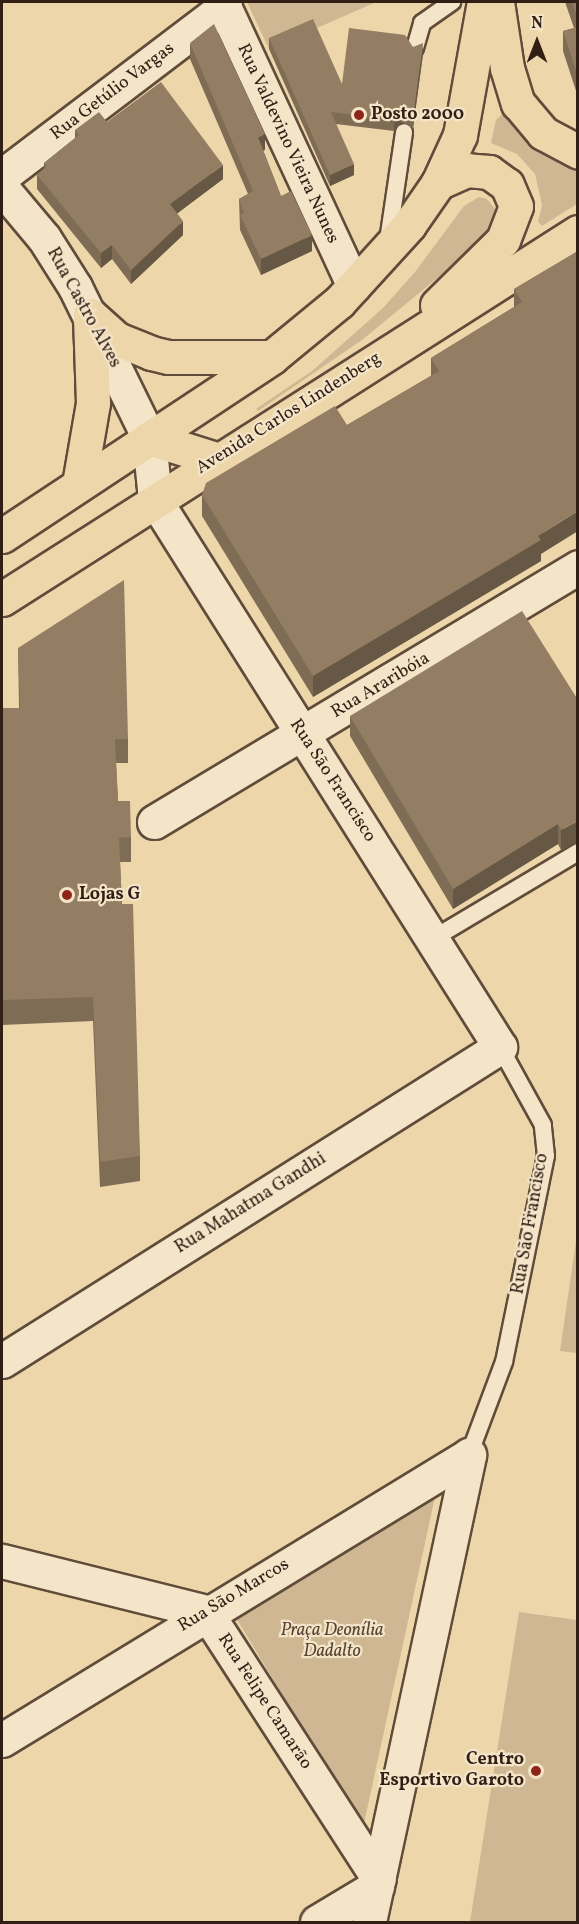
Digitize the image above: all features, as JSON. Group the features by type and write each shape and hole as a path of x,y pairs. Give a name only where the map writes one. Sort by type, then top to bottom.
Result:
{"main road":[{"path":"2,536 272,357 354,286 387,249 438,183 467,110 484,2"},
{"path":"497,2 507,68 519,103 543,133 578,152"},
{"path":"387,352 495,249 513,219 513,194 489,172 467,170 438,183"},
{"name":"Avenida Carlos Lindenberg","path":"2,599 216,459 578,232"},
{"path":"90,315 117,339 151,353 179,358 272,357"},
{"path":"79,484 94,395 90,315"},
{"path":"149,438 216,459"}],"street":[{"name":"Rua Getúlio Vargas","path":"2,176 223,4"},
{"name":"Rua Valdevino Vieira Nunes","path":"223,4 354,286"},
{"name":"Rua Castro Alves","path":"2,188 44,238 90,315 149,438"},
{"name":"Rua São Francisco","path":"149,438 155,500 434,938 500,1047"},
{"name":"Rua Araribóia","path":"154,822 578,567"},
{"name":"Rua Mahatma Gandhi","path":"2,1361 500,1047"},
{"name":"Rua São Francisco","path":"369,1923 469,1455"},
{"name":"Rua São Marcos","path":"2,1740 206,1612 469,1455"},
{"path":"2,1561 206,1612"},
{"name":"Rua Felipe Camarão","path":"206,1612 378,1882"},
{"path":"317,1923 378,1882"}],"lane":[{"path":"415,48 422,23 452,2"},
{"path":"387,249 404,132"},
{"path":"434,938 578,852"},
{"name":"Rua São Francisco","path":"469,1455 504,1362 546,1156 543,1125 500,1047"}],"green space":[{"path":"247,2 373,2 374,3 269,49"},
{"path":"502,114 511,119 533,148 549,158 577,169 577,204 542,226 538,222 542,205 535,174 517,154 491,143 496,120"},
{"path":"479,197 487,199 495,209 493,223 486,238 362,340 258,411 256,409 312,371 383,308 415,272 464,206"},
{"path":"577,1234 577,1353 560,1351"},
{"name":"Praça Deonília Dadalto","path":"435,1497 363,1828 236,1618"},
{"name":"Centro Esportivo Garoto","path":"519,1612 577,1620 577,1922 470,1922"}],"building":[{"path":"572,2 578,2 578,19"},
{"path":"313,19 342,84 349,28 405,35 413,47 423,43 413,117 401,111 394,120 331,112 354,164 330,175 269,38"},
{"path":"214,24 265,134 258,137 281,196 291,191 312,235 261,259 240,215 244,213 239,199 253,191 190,43"},
{"path":"578,27 578,77 563,31"},
{"path":"161,82 223,165 170,204 183,221 131,270 112,245 101,253 37,175 47,166 44,163 79,135 75,130 99,112 107,122"},
{"path":"578,251 578,511 538,536 541,540 313,676 202,495 206,483 335,406 347,425 439,371 431,358 522,302 514,289"},
{"name":"Lojas G","path":"124,580 128,739 115,739 118,801 130,801 131,837 119,838 122,904 133,904 140,1156 100,1162 93,997 2,1000 2,708 20,708 18,648"},
{"path":"522,611 578,700 578,821 561,830 558,824 453,889 350,716"}],"place":[{"name":"Posto 2000","path":"359,115"},
{"name":"Lojas G","path":"67,895"},
{"name":"Centro Esportivo Garoto","path":"536,1771"}]}
